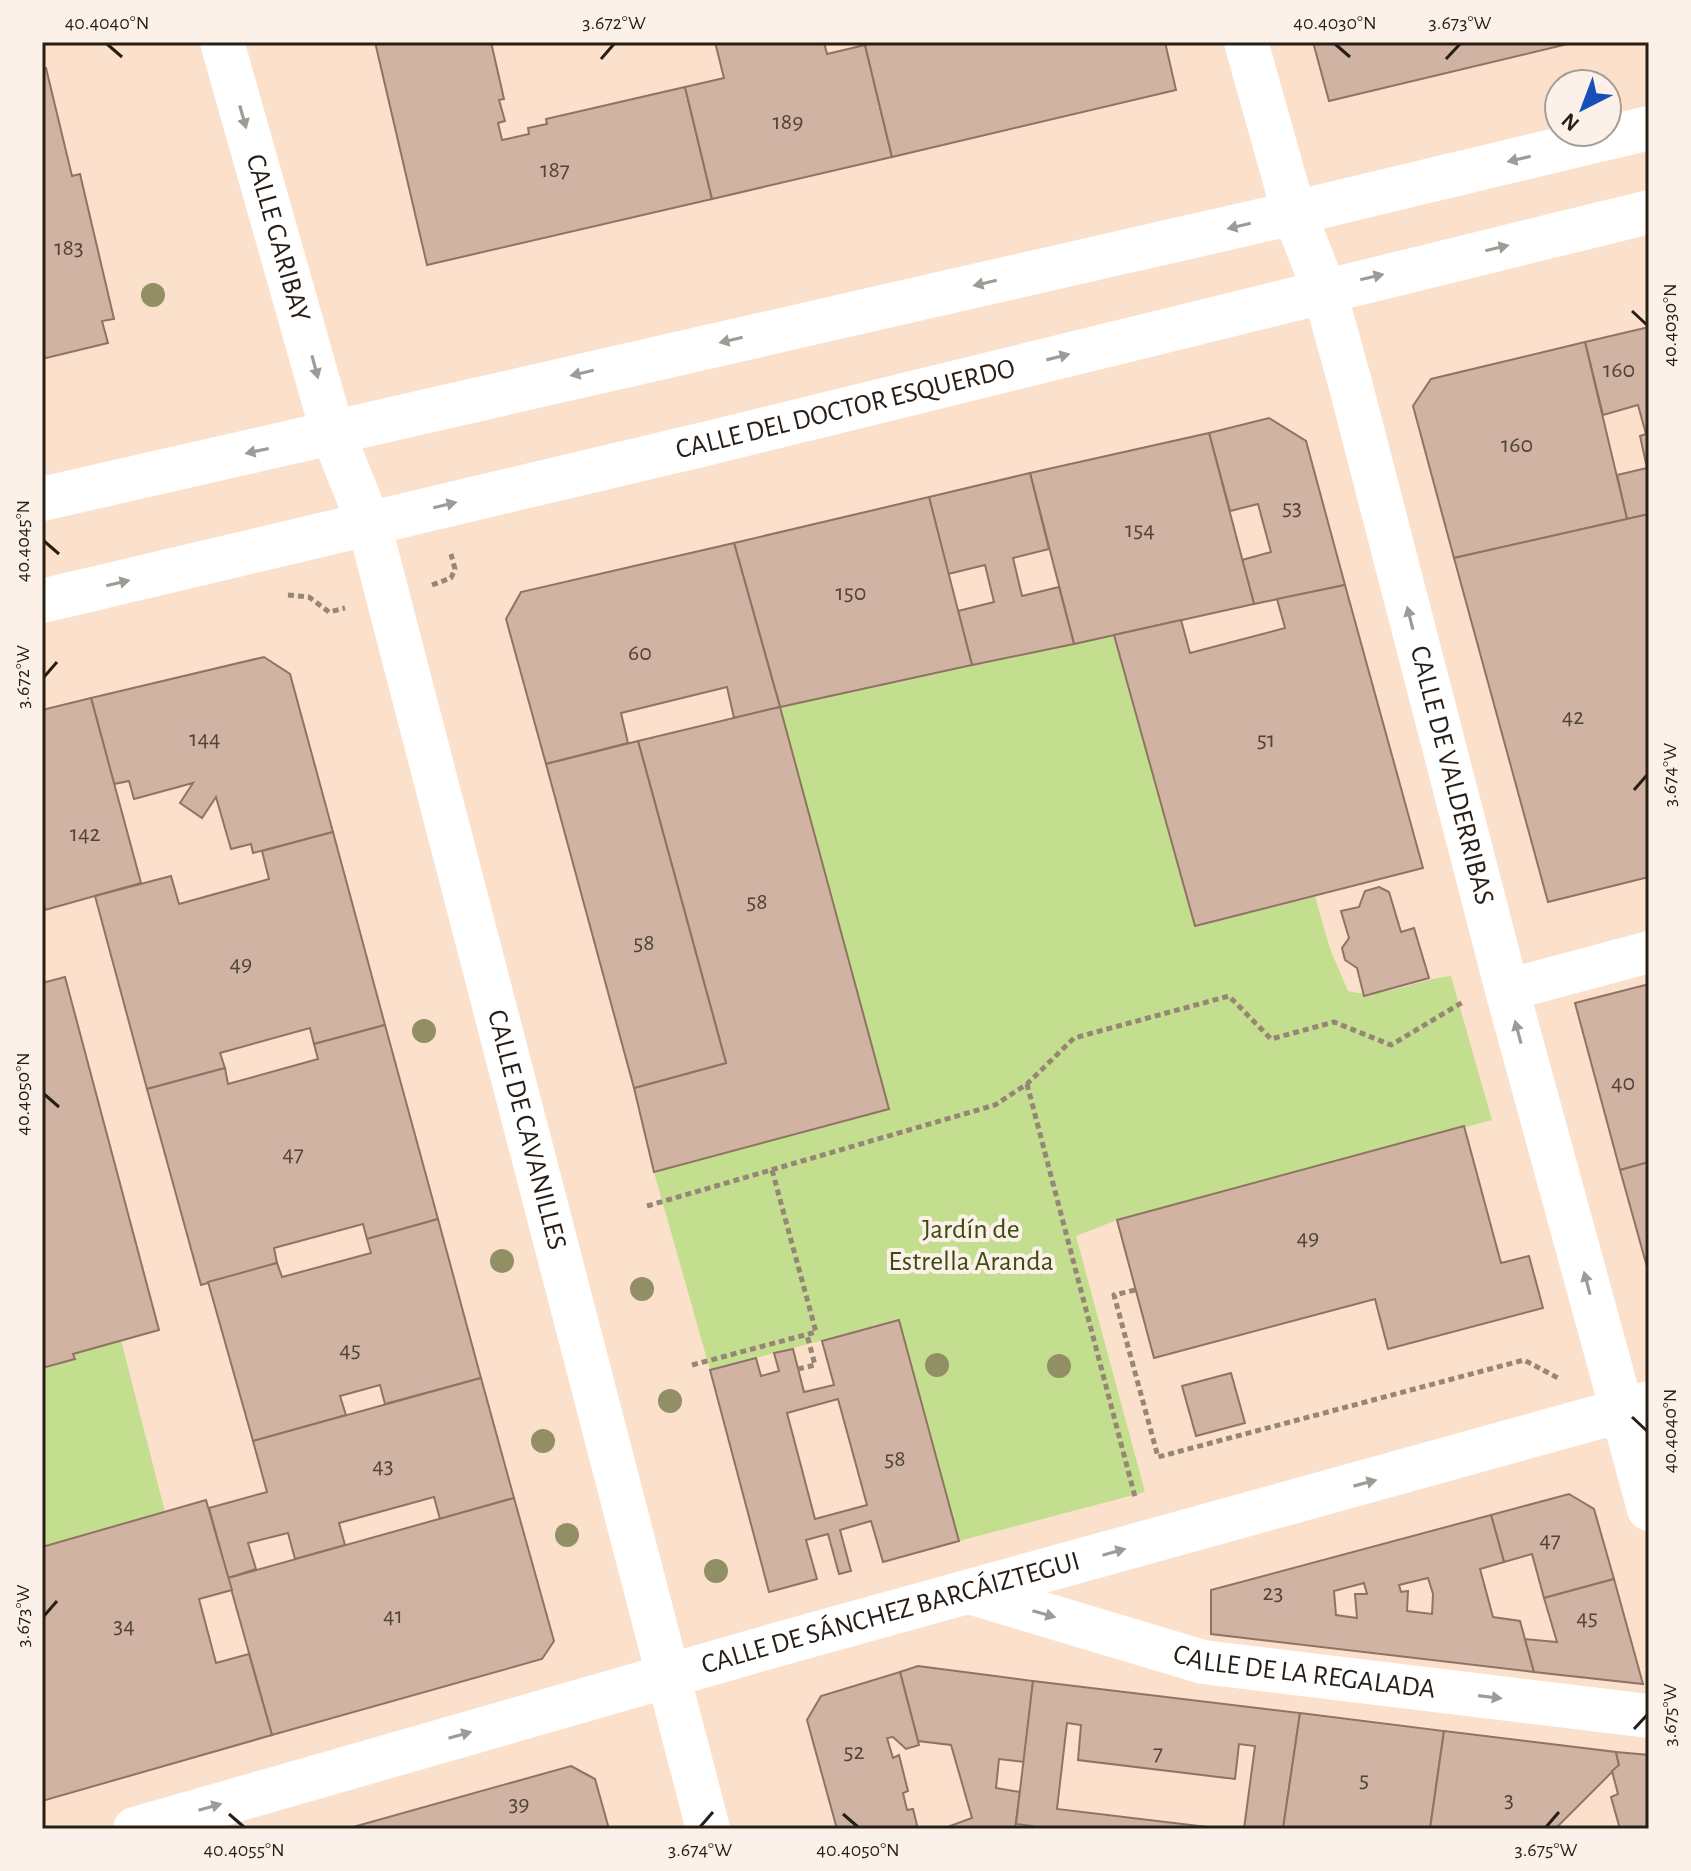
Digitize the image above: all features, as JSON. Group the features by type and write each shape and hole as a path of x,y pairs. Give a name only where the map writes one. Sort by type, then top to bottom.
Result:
{"street":[{"name":"CALLE GARIBAY","path":"222,42 333,434"},
{"name":"CALLE DE VALDERRIBAS","path":"1246,42 1294,213 1324,289 1507,990 1636,1406 1649,1509"},
{"path":"42,499 333,434 520,387 1294,213 1649,128"},
{"name":"CALLE DEL DOCTOR ESQUERDO","path":"42,601 1649,212"},
{"name":"CALLE DE CAVANILLES","path":"333,434 369,524 708,1829"},
{"path":"1507,990 1649,952"},
{"name":"CALLE DE SÁNCHEZ BARCÁIZTEGUI","path":"135,1829 666,1676 1636,1406"},
{"name":"CALLE DE LA REGALADA","path":"969,1592 1203,1662 1649,1716"}],"path":[{"path":"275,598 298,595 333,611"},
{"path":"647,1206 995,1105 1027,1084 1074,1038 1229,996 1271,1039 1334,1022 1391,1045 1465,1001 1507,990"},
{"path":"1027,1084 1149,1542"},
{"path":"692,1365 816,1332 772,1170"},
{"path":"1135,1290 1114,1295 1158,1457 1524,1360 1636,1406"},
{"path":"798,1369 815,1365 807,1335"}],"green space":[{"name":"Jardín de Estrella Aranda","path":"1114,635 1195,926 1315,896 1330,949 1348,991 1373,993 1451,976 1492,1120 1117,1220 1076,1236 1145,1492 959,1541 899,1320 710,1370 654,1172 889,1109 780,707"},
{"path":"121,1340 165,1512 42,1547 42,1368 74,1360 73,1354"}],"building":[{"path":"375,42 491,42 504,99 499,100 505,121 498,123 502,140 529,134 528,128 547,124 546,119 685,87 712,199 427,265"},
{"path":"715,42 824,42 827,54 865,45 892,157 712,199 685,87 724,78"},
{"path":"879,42 1165,42 1176,90 892,157 865,45"},
{"path":"1313,42 1576,42 1329,101"},
{"path":"42,68 46,68 72,176 80,174 114,319 102,321 108,343 42,359"},
{"path":"1649,327 1649,514 1627,519 1617,475 1647,468 1640,436 1646,434 1638,405 1603,415 1585,342"},
{"path":"1585,342 1627,519 1454,558 1413,406 1431,379"},
{"path":"1269,418 1306,441 1345,585 1254,604 1242,560 1271,552 1258,504 1230,511 1209,433"},
{"path":"1209,433 1254,604 1074,644 1030,473"},
{"path":"1030,473 1049,549 1013,558 1022,596 1059,587 1074,644 972,665 958,611 994,602 985,565 948,574 929,497"},
{"path":"929,497 972,665 780,707 734,543"},
{"path":"1649,514 1649,877 1548,902 1454,558"},
{"path":"734,543 780,707 734,718 727,687 621,713 628,743 546,764 506,619 521,592"},
{"path":"1345,585 1423,868 1195,926 1114,635 1181,620 1190,653 1285,628 1277,599"},
{"path":"264,657 290,674 333,832 253,853 251,844 231,849 216,797 202,818 180,803 193,783 134,799 129,781 114,784 91,698"},
{"path":"91,698 141,883 45,910 42,896 42,710"},
{"path":"780,707 889,1109 654,1172 634,1088 726,1063 638,741"},
{"path":"638,741 726,1063 634,1088 546,764"},
{"path":"333,832 385,1025 314,1044 310,1028 220,1053 225,1068 147,1089 95,896 171,876 179,904 269,879 262,851"},
{"path":"1379,887 1389,892 1401,932 1414,928 1429,978 1364,996 1357,968 1345,960 1342,948 1349,938 1341,911 1359,907 1365,891"},
{"path":"65,977 159,1330 73,1354 75,1359 42,1368 42,983"},
{"path":"1649,984 1649,1162 1620,1170 1575,1003"},
{"path":"385,1025 438,1219 367,1239 363,1224 274,1248 277,1263 201,1285 147,1089 225,1068 228,1084 318,1059 314,1044"},
{"path":"1464,1126 1501,1263 1529,1256 1543,1308 1388,1349 1375,1299 1154,1358 1117,1220"},
{"path":"1649,1162 1649,1274 1620,1170"},
{"path":"438,1219 481,1378 385,1404 380,1385 340,1396 346,1415 253,1441 208,1282 277,1263 282,1277 371,1253 367,1239"},
{"path":"899,1320 959,1541 883,1562 871,1521 840,1530 851,1571 839,1574 828,1534 806,1540 817,1579 769,1592 710,1370 756,1358 761,1376 779,1371 774,1353 793,1349 804,1392 834,1385 822,1341","holes":["838,1399 867,1505 815,1519 787,1413"]},
{"path":"1231,1373 1245,1423 1196,1436 1182,1386"},
{"path":"481,1378 514,1498 440,1519 434,1497 339,1523 345,1545 295,1559 288,1533 248,1543 256,1569 228,1578 209,1508 267,1492 253,1441"},
{"path":"1569,1494 1594,1509 1614,1579 1544,1598 1532,1554 1504,1562 1491,1515"},
{"path":"514,1498 554,1641 542,1659 272,1735 228,1578"},
{"path":"206,1500 232,1590 199,1599 216,1663 249,1654 272,1735 42,1801 42,1547"},
{"path":"1491,1515 1504,1562 1480,1569 1493,1617 1520,1621 1534,1672 1211,1634 1211,1590","holes":["1428,1578 1433,1594 1432,1614 1407,1611 1408,1591 1401,1592 1399,1585","1364,1583 1367,1594 1355,1594 1357,1618 1336,1615 1334,1591"]},
{"path":"1614,1579 1643,1684 1534,1672 1525,1639 1557,1642 1544,1598"},
{"path":"918,1666 1033,1681 1024,1762 999,1759 996,1788 1020,1792 1015,1829 942,1829 972,1818 951,1745 918,1741 900,1672"},
{"path":"900,1672 919,1745 906,1749 893,1737 887,1738 893,1758 899,1755 908,1791 903,1793 907,1810 913,1809 917,1825 912,1829 837,1829 807,1720 821,1696"},
{"path":"1033,1681 1300,1713 1283,1829 1244,1829 1255,1746 1239,1744 1235,1779 1078,1760 1081,1725 1067,1723 1057,1809 1224,1829 1031,1829 1032,1826 1016,1824"},
{"path":"1300,1713 1444,1731 1430,1829 1283,1829"},
{"path":"1444,1731 1616,1752 1619,1765 1555,1829 1430,1829"},
{"path":"1616,1752 1649,1755 1649,1829 1620,1829 1611,1797 1618,1794 1612,1771 1619,1765"},
{"path":"571,1766 595,1779 609,1829 346,1829"}]}
